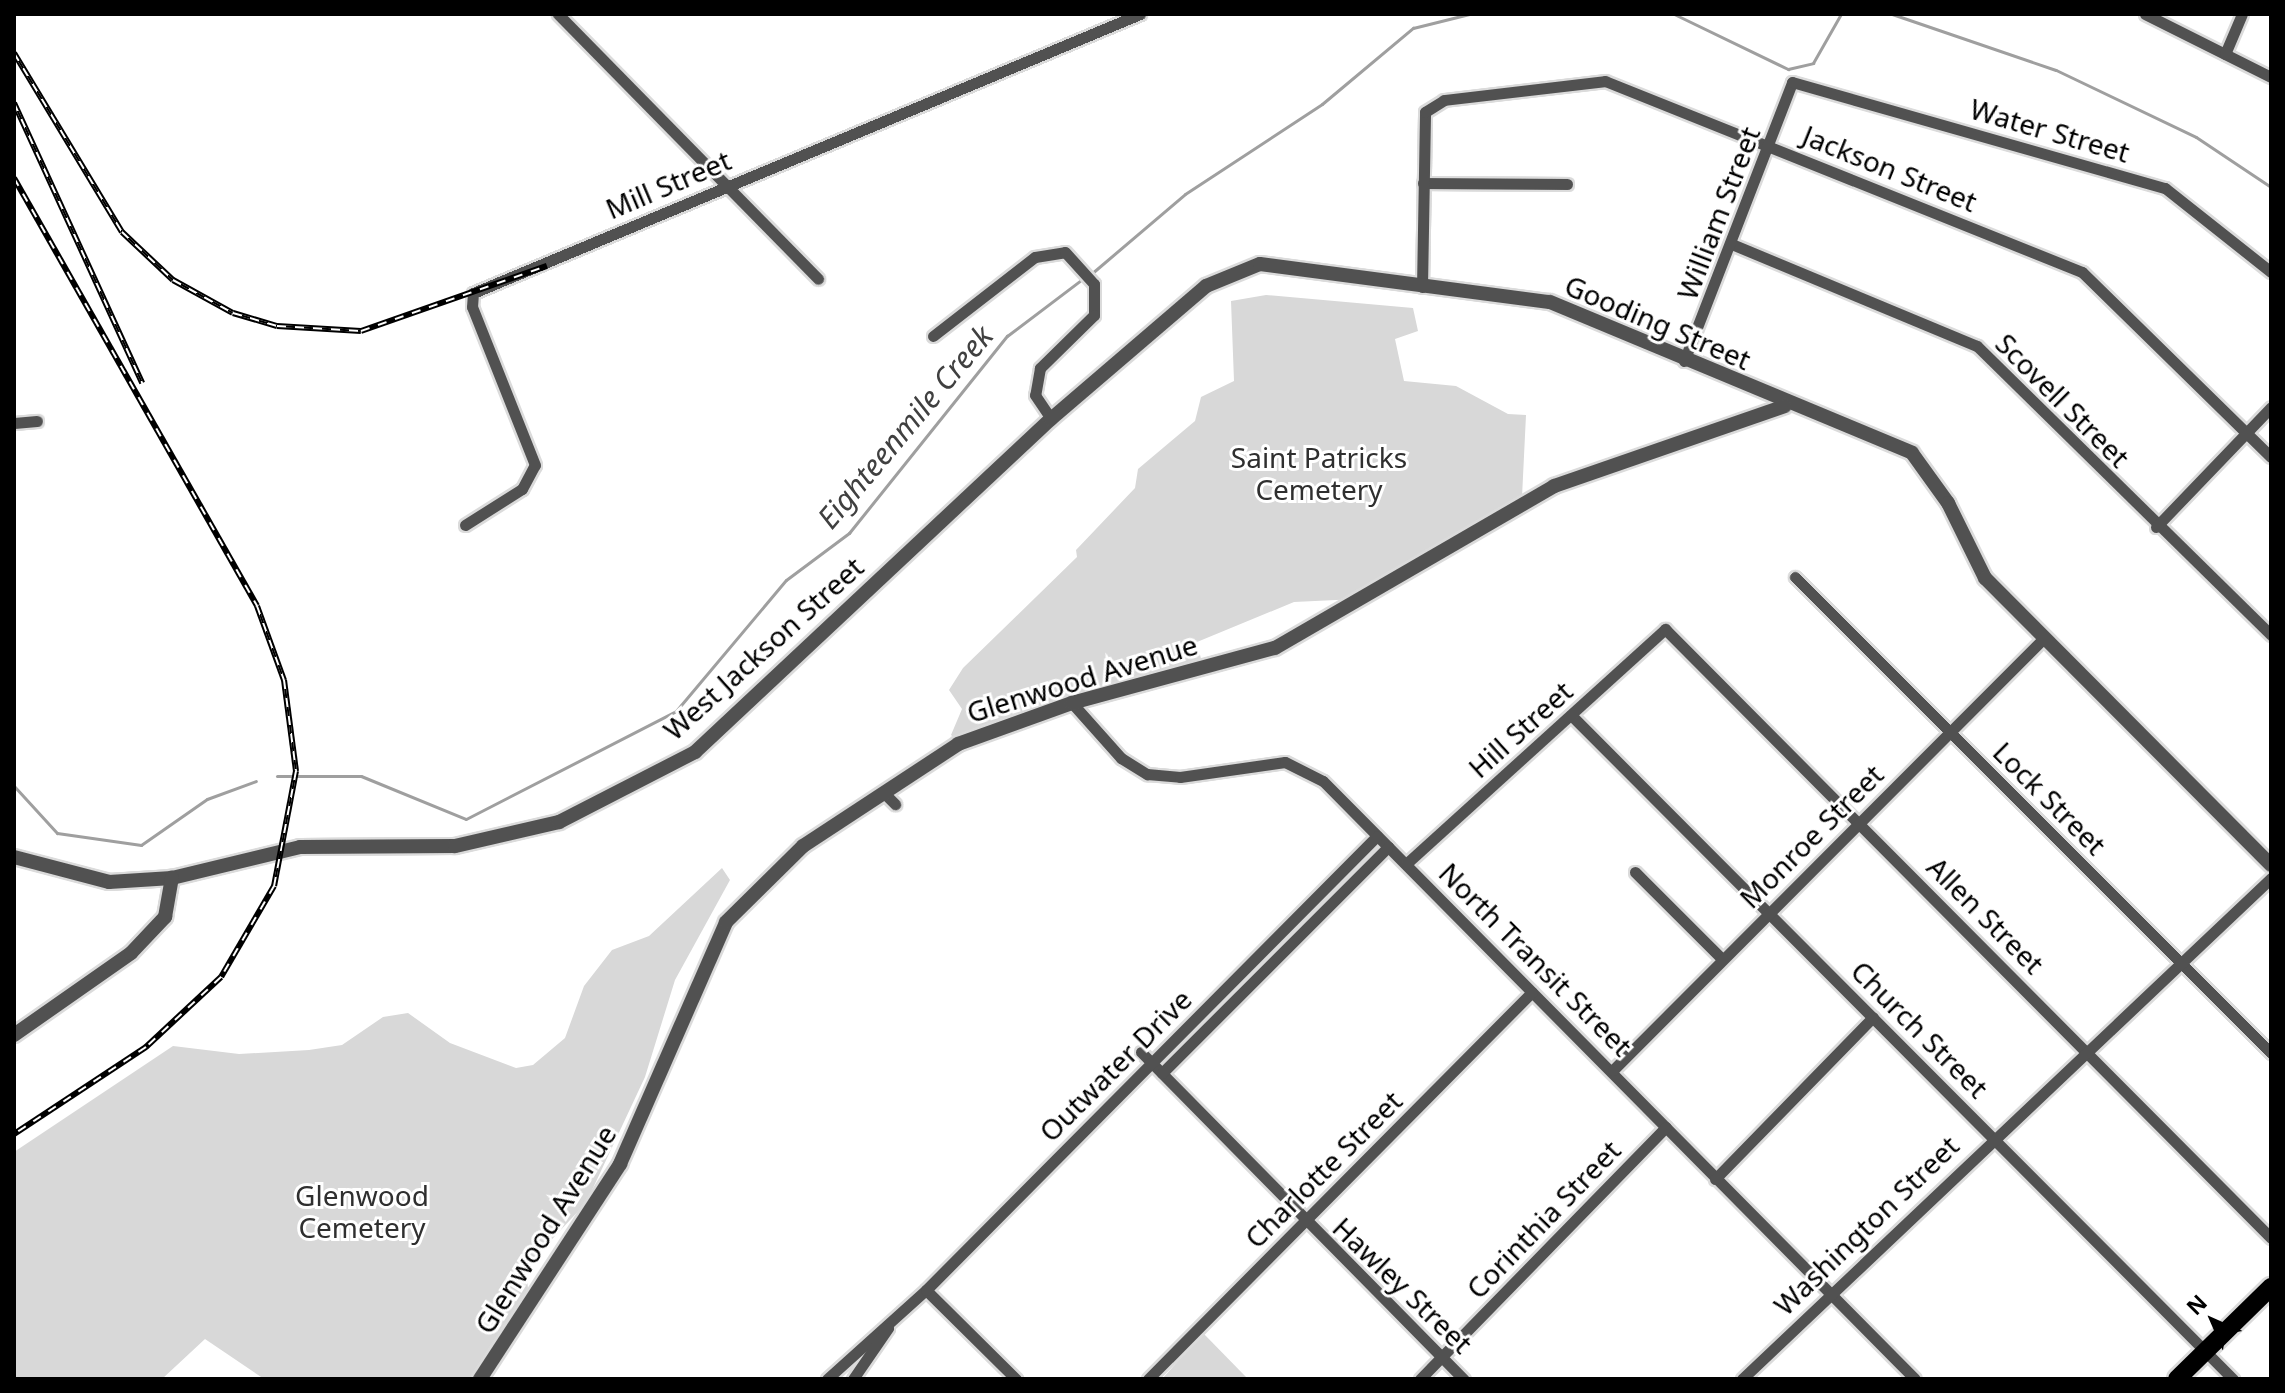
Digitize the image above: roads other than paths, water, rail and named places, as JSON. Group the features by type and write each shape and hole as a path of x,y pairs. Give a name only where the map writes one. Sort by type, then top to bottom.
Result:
{"main road":[{"path":"2177,1379 2271,1287"}],"street":[{"path":"558,14 729,184 818,279"},
{"name":"Mill Street","path":"465,525 522,489 535,465 472,307 473,293 1140,14"},
{"path":"2145,14 2271,77"},
{"path":"2225,54 2242,14"},
{"name":"Jackson Street","path":"1423,183 1425,112 1444,100 1605,81 2082,272 2271,457"},
{"name":"William Street","path":"1684,361 1734,245 1772,146 1792,82"},
{"name":"Water Street","path":"1792,82 2165,188 2271,272"},
{"path":"1422,287 1423,183 1567,184"},
{"name":"Scovell Street","path":"1734,245 1977,346 2156,527 2271,635"},
{"path":"933,336 1035,257 1065,252 1087,270 1094,284 1094,315 1040,368 1035,395 1051,419"},
{"name":"Gooding Street","path":"1051,419 1206,286 1260,264 1550,302 1785,406 1876,434 1912,453 1948,503 1985,578 2271,865"},
{"name":"Glenwood Avenue","path":"480,1379 620,1164 726,922 803,846 891,800 958,744 1072,703 1275,648 1554,486 1785,406"},
{"path":"2156,527 2271,407"},
{"name":"West Jackson Street","path":"14,857 109,882 172,878 300,847 455,846 559,822 695,752 1051,419"},
{"path":"14,423 37,421"},
{"name":"Lock Street","path":"1795,577 2271,1053"},
{"name":"Hill Street","path":"1406,864 1665,629"},
{"name":"Allen Street","path":"1665,629 2271,1238"},
{"name":"Monroe Street","path":"1613,1070 2043,639"},
{"name":"North Transit Street","path":"1072,703 1121,758 1147,774 1291,763 1323,781 1613,1070 1715,1179 1915,1379"},
{"name":"Church Street","path":"1571,715 2233,1379"},
{"name":"Outwater Drive","path":"827,1379 926,1290 1377,836"},
{"name":"Outwater Drive","path":"1162,1073 1388,847"},
{"path":"1635,872 1722,959"},
{"path":"14,1035 131,953 165,917 172,878"},
{"name":"Washington Street","path":"1742,1379 1994,1136 2271,878"},
{"name":"Charlotte Street","path":"1148,1379 1532,992"},
{"path":"1715,1179 1873,1017"},
{"name":"Hawley Street","path":"1141,1052 1304,1222 1464,1379"},
{"name":"Corinthia Street","path":"1420,1379 1666,1127"},
{"path":"926,1290 1016,1379"},
{"name":"Outwater Drive","path":"853,1379 888,1327"}],"waterway":[{"name":"Eighteenmile Creek","path":"1091,274 1185,194 1322,104 1413,28 1469,14"},
{"name":"Eighteenmile Creek","path":"1674,14 1788,69 1813,63 1841,14"},
{"name":"Eighteenmile Creek","path":"1892,14 2056,70 2196,137 2271,187"},
{"name":"Eighteenmile Creek","path":"277,776 361,776 466,819 676,711 786,580 849,533 1007,336 1085,277"},
{"name":"Eighteenmile Creek","path":"14,786 57,833 141,845 207,799 256,781"}],"railway":[{"path":"14,53 122,232 173,280 233,313 277,326 361,331 547,266"},
{"path":"14,103 142,383"},
{"path":"14,178 257,606 284,680 296,771 274,886 221,977 146,1047 14,1134"}],"park label":[{"name":"Saint Patricks Cemetery","path":"1319,473"},
{"name":"Glenwood Cemetery","path":"362,1211"}]}
